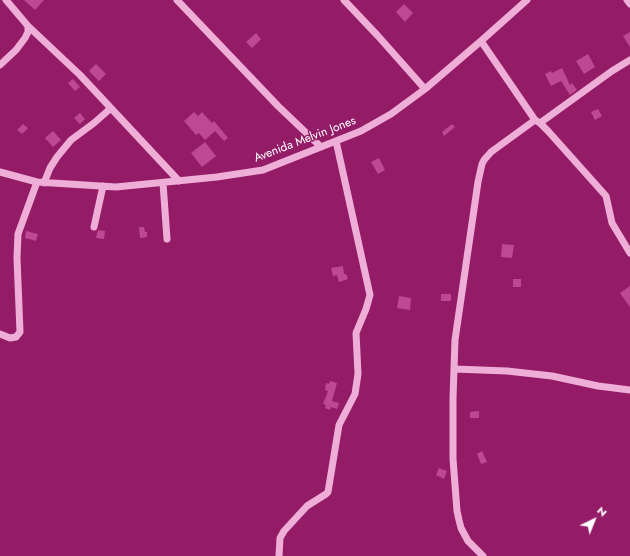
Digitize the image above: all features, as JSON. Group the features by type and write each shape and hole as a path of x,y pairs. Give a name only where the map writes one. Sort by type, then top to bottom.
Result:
{"street":[{"path":"6,0 28,26 80,75 179,181"},
{"path":"177,0 278,106 320,147"},
{"path":"344,0 425,89"},
{"name":"Avenida Melvin Jones","path":"0,172 41,182 116,187 217,177 263,170 361,131 391,114 425,89 527,0"},
{"path":"627,0 630,4"},
{"path":"0,66 16,50 25,38 28,32 28,26"},
{"path":"481,41 538,122 606,196 612,223 630,253"},
{"path":"483,556 468,541 458,520 453,459 455,340 478,182 482,164 491,152 630,60"},
{"path":"0,334 10,338 16,337 20,332 17,258 18,234 41,182 57,157 71,140 111,108"},
{"path":"279,556 280,538 284,531 307,506 328,492 339,425 355,394 358,374 356,333 370,295 336,141"},
{"path":"163,182 167,239"},
{"path":"94,227 103,186"},
{"path":"454,369 508,371 552,376 598,386 630,390"}],"building":[{"path":"24,0 44,0 35,10"},
{"path":"404,4 413,13 405,22 396,12"},
{"path":"630,32 630,47 623,36"},
{"path":"256,33 261,39 252,48 246,42"},
{"path":"588,54 595,67 584,74 576,61"},
{"path":"96,64 106,74 99,81 89,71"},
{"path":"562,68 570,85 572,83 577,90 570,95 561,81 551,86 545,74 551,71 552,73"},
{"path":"73,79 80,87 75,91 68,83"},
{"path":"598,109 602,116 595,120 591,112"},
{"path":"194,112 198,116 202,112 212,123 214,121 228,138 224,141 215,131 205,140 199,133 196,135 184,121"},
{"path":"80,113 85,119 80,124 74,118"},
{"path":"23,124 28,128 22,134 17,130"},
{"path":"452,124 455,127 444,136 442,132"},
{"path":"53,131 61,140 53,147 45,138"},
{"path":"205,142 216,156 202,167 191,153"},
{"path":"379,158 385,170 378,174 371,162"},
{"path":"139,227 144,227 145,232 147,232 147,237 140,238"},
{"path":"98,230 105,231 104,239 96,238"},
{"path":"26,231 38,234 36,241 25,238"},
{"path":"502,244 514,245 512,258 501,257"},
{"path":"343,266 344,274 346,274 348,279 339,282 337,275 333,276 331,268"},
{"path":"513,279 521,279 521,287 513,287"},
{"path":"630,286 630,307 620,293"},
{"path":"441,294 451,294 451,301 441,301"},
{"path":"399,296 411,298 410,310 397,308"},
{"path":"330,381 337,383 332,401 339,403 337,409 331,407 330,410 325,408 326,405 323,404 328,391 325,390 326,383 329,384"},
{"path":"479,411 479,418 470,418 470,412"},
{"path":"482,451 487,462 481,464 477,454"},
{"path":"439,468 447,471 444,479 436,475"}]}
